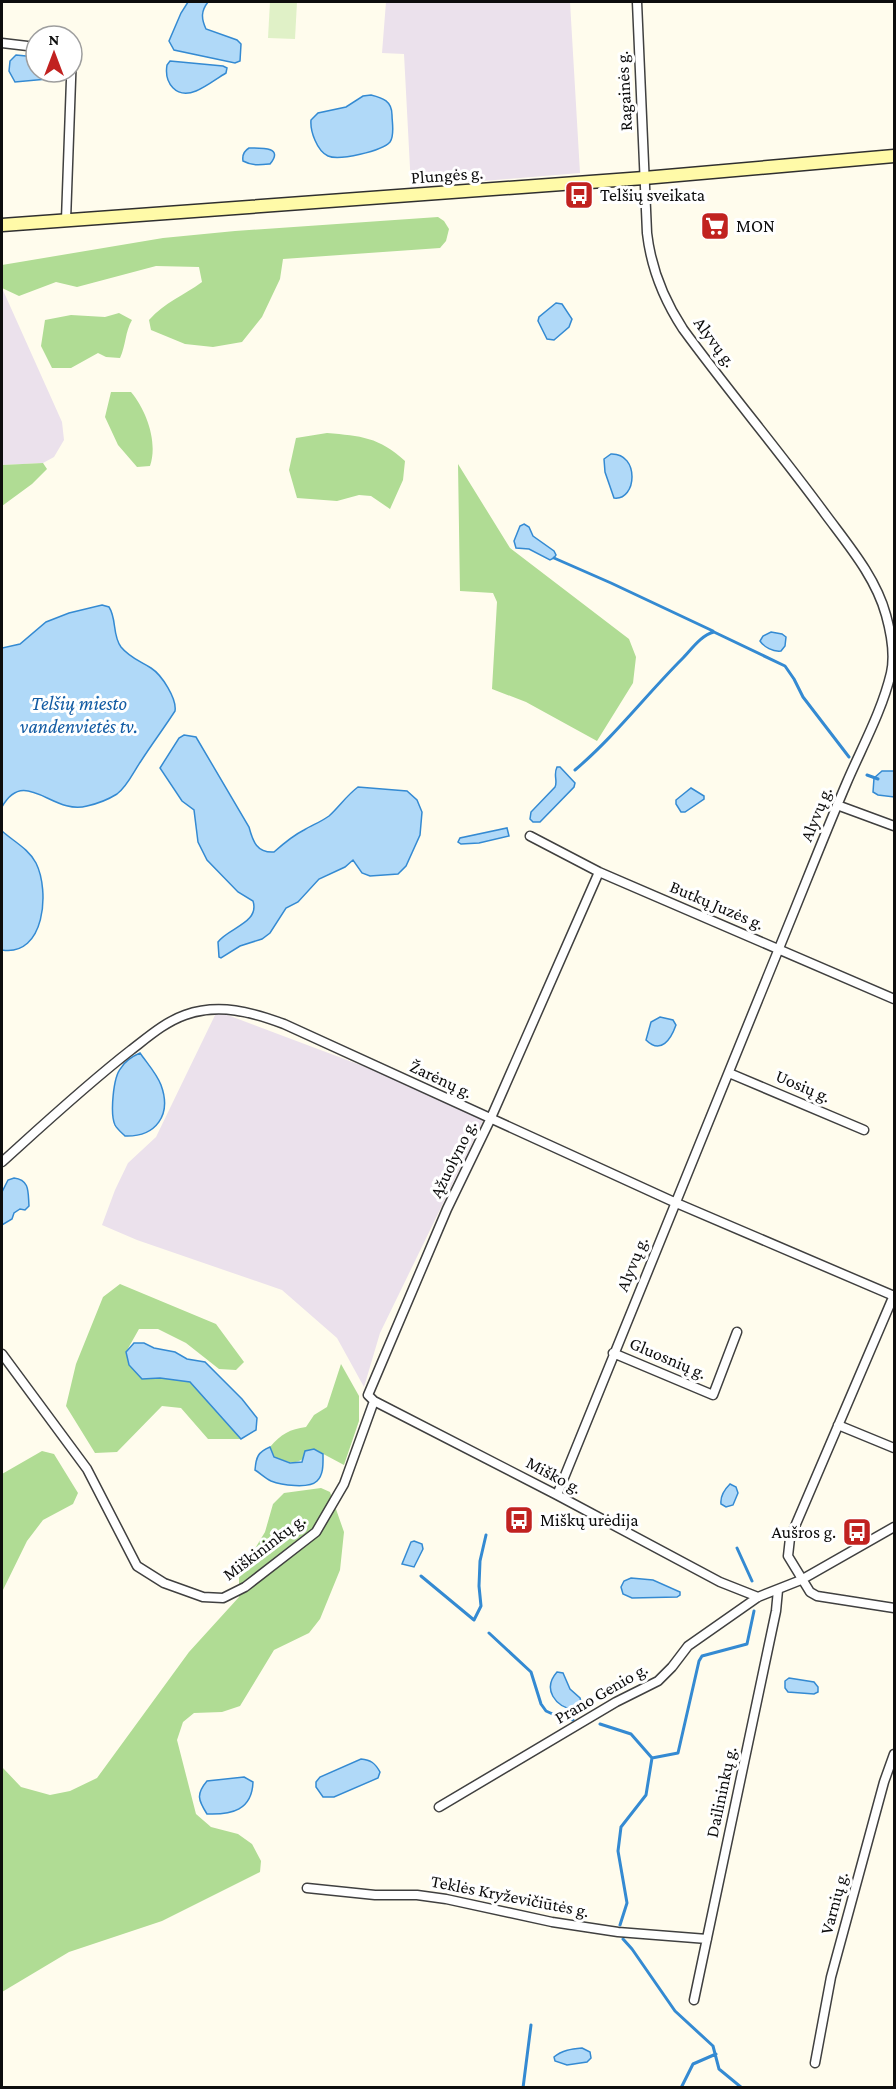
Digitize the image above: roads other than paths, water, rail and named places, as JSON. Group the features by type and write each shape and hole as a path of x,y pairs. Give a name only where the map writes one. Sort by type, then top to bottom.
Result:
{"main road":[{"name":"Plungės g.","path":"2,225 644,178 894,156"}],"street":[{"name":"Ragainės g.","path":"637,2 644,178"},
{"path":"2,43 24,46"},
{"path":"66,220 72,84"},
{"name":"Alyvų g.","path":"557,1495 674,1202 868,735 891,670 891,643 886,615 874,585 854,554 674,315 654,270 650,254 644,178"},
{"path":"837,805 894,826"},
{"name":"Butkų Juzės g.","path":"530,836 599,873 894,999"},
{"name":"Ąžuolyno g.","path":"371,1398 447,1209 490,1120 599,873"},
{"name":"Žarėnų g.","path":"2,1162 108,1068 161,1027 186,1015 216,1009 244,1011 284,1024 490,1120 894,1296"},
{"name":"Uosių g.","path":"729,1073 864,1130"},
{"path":"894,1296 788,1547 788,1556 810,1592 817,1596 894,1608"},
{"name":"Gluosnių g.","path":"614,1353 713,1395 737,1332"},
{"name":"Miškininkų g.","path":"2,1354 87,1469 137,1566 164,1583 203,1597 223,1598 245,1587 316,1532 344,1484 371,1398"},
{"name":"Miško g.","path":"371,1398 720,1582 758,1597"},
{"path":"838,1425 894,1448"},
{"name":"Prano Genio g.","path":"439,1807 616,1702 657,1681 672,1667 688,1646 758,1597 801,1580 894,1527"},
{"name":"Dailininkų g.","path":"694,2000 776,1611 778,1590"},
{"name":"Varnių g.","path":"815,2063 831,1977 884,1782 894,1754"},
{"name":"Teklės Kryževičiūtės g.","path":"307,1888 375,1895 417,1895 607,1931 707,1939"}],"water":[{"path":"188,2 208,2 202,15 206,29 237,40 241,44 240,61 235,63 174,50 169,41"},
{"path":"16,55 24,56 24,81 15,82 9,71 10,61"},
{"path":"170,61 227,68 226,73 204,87 183,93 173,88 167,78 167,65"},
{"path":"371,95 389,103 392,110 393,129 390,142 370,152 350,156 333,157 324,153 315,140 311,120 318,113 346,107 363,96"},
{"path":"249,148 269,149 273,151 274,158 270,164 246,163 243,161 243,155"},
{"path":"556,303 562,304 572,319 569,327 554,340 547,339 538,321 539,317"},
{"path":"611,454 620,456 631,468 631,485 622,497 614,498 605,472 604,459"},
{"path":"524,524 529,527 533,536 554,551 556,555 554,558 550,560 529,549 516,548 514,541 520,526"},
{"name":"Telšių miesto vandenvietės tv.","path":"102,605 109,607 116,637 121,647 160,676 174,700 175,711 127,783 114,796 91,805 75,807 63,805 30,791 20,791 11,796 2,807 2,648 20,644 46,622 69,613"},
{"path":"771,632 786,637 785,646 781,651 769,649 760,641 763,636"},
{"path":"184,735 196,737 249,827 254,842 263,851 274,852 296,835 329,816 358,787 407,791 417,800 422,812 420,835 406,866 398,874 370,876 362,873 353,860 345,867 319,879 298,902 286,908 270,933 262,939 240,946 221,958 219,957 218,942 248,920 254,909 253,901 238,892 207,860 198,842 194,810 182,801 160,768 179,738"},
{"path":"557,767 560,767 575,783 574,787 540,822 533,822 530,819 531,812 555,787"},
{"path":"882,771 894,771 894,797 873,792 874,778"},
{"path":"691,788 704,796 704,799 685,812 681,812 676,800"},
{"path":"507,828 509,836 479,843 461,844 458,842 460,838"},
{"path":"2,831 25,849 36,863 43,889 43,905 35,933 27,943 16,949 2,950"},
{"path":"660,1017 673,1020 676,1025 668,1040 661,1046 656,1046 646,1040 651,1022"},
{"path":"140,1053 161,1085 164,1096 163,1115 153,1128 145,1133 125,1136 113,1120 114,1087 123,1065"},
{"path":"14,1178 26,1184 29,1206 25,1210 20,1209 14,1213 12,1219 2,1225 2,1192 8,1180"},
{"path":"134,1343 144,1343 154,1348 175,1352 187,1359 205,1362 242,1399 257,1418 256,1430 241,1439 190,1382 160,1378 142,1379 129,1365 126,1352"},
{"path":"270,1447 274,1457 290,1463 302,1462 305,1451 314,1449 323,1454 321,1475 317,1481 302,1486 269,1480 255,1470 258,1456"},
{"path":"730,1484 736,1487 738,1493 733,1505 726,1507 721,1504 721,1498"},
{"path":"411,1542 422,1544 423,1549 414,1567 402,1564"},
{"path":"631,1578 653,1580 680,1592 680,1595 677,1597 632,1598 623,1594 621,1587 624,1581"},
{"path":"557,1672 563,1673 570,1689 580,1698 582,1705 575,1710 562,1705 553,1696 551,1685"},
{"path":"789,1678 814,1682 818,1687 818,1692 814,1694 788,1692 785,1688 785,1681"},
{"path":"361,1759 370,1761 376,1766 380,1772 378,1778 334,1797 323,1797 316,1787 316,1782 320,1777"},
{"path":"244,1777 253,1782 252,1791 245,1805 232,1812 207,1814 202,1805 200,1793 207,1781"},
{"path":"582,2048 590,2052 591,2058 587,2062 567,2065 555,2061 554,2057 560,2053"}],"waterway":[{"path":"554,558 713,631"},
{"path":"575,770 617,730 696,643 714,632 785,666 803,697 849,757"},
{"path":"867,775 878,779"},
{"path":"421,1576 474,1620 481,1606 480,1561 486,1535"},
{"path":"737,1548 752,1581"},
{"path":"652,1758 678,1753 699,1661 702,1656 747,1644 754,1611"},
{"path":"489,1633 531,1672 541,1704 546,1711 573,1720"},
{"path":"600,1724 631,1734 652,1758 646,1795 621,1827 618,1851 627,1903 620,1925"},
{"path":"623,1939 675,2011 713,2046 719,2069 742,2088"},
{"path":"523,2088 531,2025"},
{"path":"681,2088 693,2064 716,2054"}],"place":[{"name":"Telšių sveikata","path":"579,195"},
{"name":"MON","path":"715,226"},
{"name":"Miškų urėdija","path":"519,1520"},
{"name":"Aušros g.","path":"857,1532"}]}
